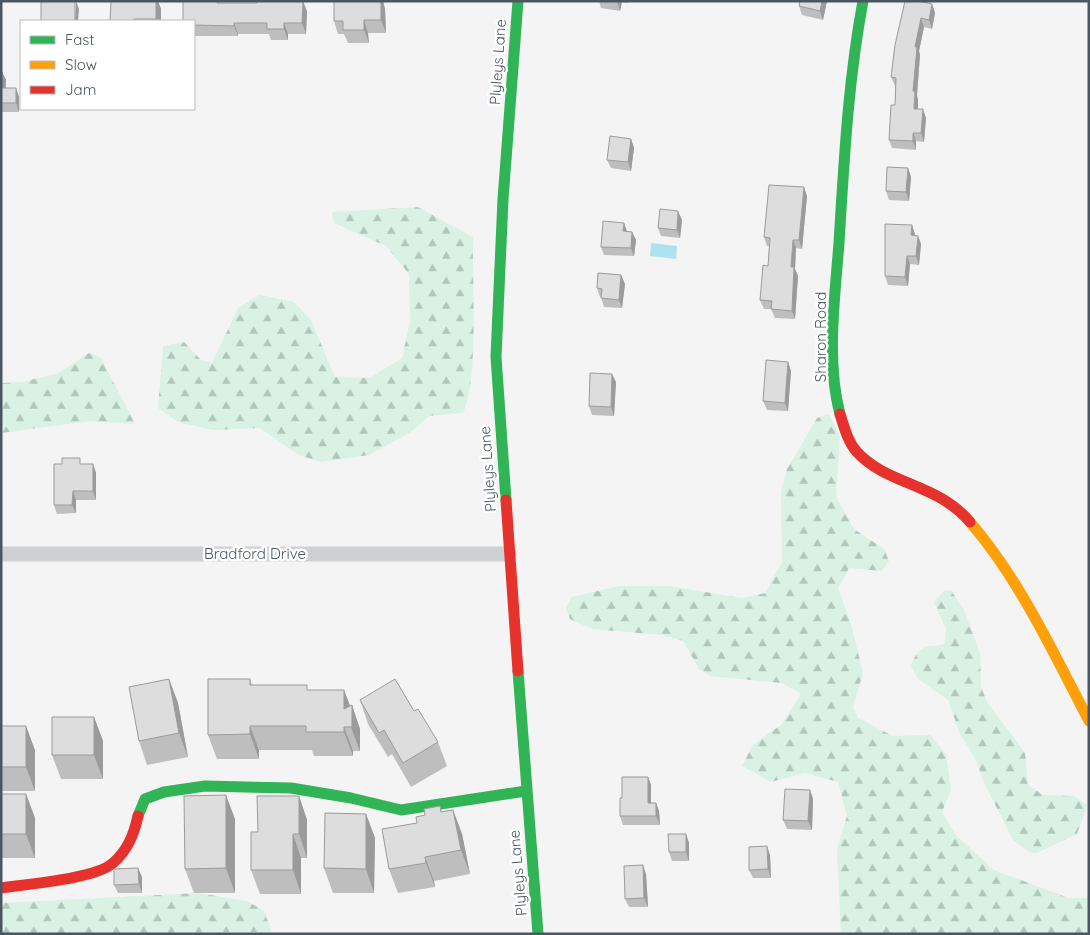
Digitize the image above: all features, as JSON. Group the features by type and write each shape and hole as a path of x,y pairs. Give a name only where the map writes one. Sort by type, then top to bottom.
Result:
{"street":[{"name":"Plyleys Lane","path":"518,1 503,199 496,357 526,791 538,934"},
{"name":"Sharon Road","path":"863,1 851,68 844,129 834,330 835,376 842,424 855,450 872,466 925,488 952,504 971,522 1029,608 1089,721"},
{"name":"Bradford Drive","path":"1,554 509,554"},
{"path":"1,888 88,874 112,864 127,848 139,809 145,799 164,792 205,786 291,788 351,798 382,807 401,810 526,791"}],"green space":[{"path":"418,207 473,237 473,354 468,398 463,413 429,416 411,432 369,455 321,462 299,455 260,428 213,430 178,422 158,408 163,346 184,342 201,360 212,363 238,308 259,295 294,302 311,320 335,377 370,378 402,358 410,322 409,274 386,246 334,223 332,212"},
{"path":"89,353 101,358 135,424 90,421 1,433 1,383 22,382 59,373"},
{"path":"829,414 840,437 836,497 854,529 884,549 889,561 882,571 849,568 838,588 851,624 863,673 853,707 858,718 893,736 930,735 946,754 951,790 942,812 955,834 994,870 1069,898 1089,898 1089,934 841,934 837,849 847,816 838,782 805,773 771,782 742,766 753,745 782,724 801,694 782,683 710,676 699,669 683,641 662,635 592,629 570,619 566,608 572,597 619,586 669,586 742,598 765,593 782,562 781,492 787,469 817,418"},
{"path":"951,590 964,610 980,653 981,687 987,702 1025,753 1028,785 1043,795 1074,796 1087,805 1077,834 1037,853 1030,853 1013,840 985,785 975,758 960,734 948,700 918,679 911,666 917,654 923,648 945,644 946,629 934,602 944,591"},
{"path":"198,893 247,901 264,911 272,932 1,934 1,903"}],"water":[{"path":"651,243 677,246 676,259 650,256"}],"building":[{"path":"41,1 75,1 75,20 41,20"},
{"path":"111,1 156,1 156,19 110,20"},
{"path":"183,1 257,3 257,1 303,1 302,23 284,23 284,29 267,29 267,23 234,23 234,26 195,25 195,20 183,20"},
{"path":"334,1 381,1 381,20 364,20 364,30 343,30 343,21 334,21"},
{"path":"800,1 822,1 820,11 799,6"},
{"path":"905,1 919,1 932,4 929,20 921,18 915,47 917,47 913,91 915,92 914,109 923,109 921,133 913,133 913,141 889,140 891,105 895,105 896,78 891,77 895,45"},
{"path":"1,72 2,88 16,88 16,103 1,103"},
{"path":"610,136 631,139 628,162 607,160"},
{"path":"887,167 908,168 906,192 886,191"},
{"path":"769,185 804,187 799,240 793,240 791,267 794,267 792,311 771,309 772,301 760,300 763,265 768,266 770,238 764,237"},
{"path":"660,209 678,211 677,230 658,228"},
{"path":"603,221 624,223 623,231 632,232 631,248 601,247"},
{"path":"885,224 912,225 911,235 918,236 916,256 907,256 905,277 885,276"},
{"path":"598,273 621,275 619,300 601,298 602,289 597,288"},
{"path":"766,360 788,362 785,403 763,401"},
{"path":"590,373 612,374 611,407 589,406"},
{"path":"62,458 80,458 80,464 93,464 93,491 73,491 72,505 54,505 54,464 62,464"},
{"path":"169,679 179,733 139,741 129,687"},
{"path":"208,679 250,679 250,685 307,685 307,690 344,690 344,709 352,705 352,727 344,727 344,732 306,732 306,726 250,726 250,734 208,735"},
{"path":"395,679 414,711 418,709 438,742 403,763 384,730 379,733 360,700"},
{"path":"52,717 94,717 94,755 52,755"},
{"path":"1,726 26,726 26,767 1,767"},
{"path":"622,777 648,777 648,803 656,803 656,816 620,816"},
{"path":"785,789 810,790 808,821 783,820"},
{"path":"1,794 26,794 26,834 1,834"},
{"path":"226,795 226,868 185,869 184,796"},
{"path":"257,796 299,796 299,834 293,834 293,870 251,870 251,832 258,832"},
{"path":"440,806 441,812 453,810 461,850 425,857 426,863 389,869 382,829 417,823 416,817 425,815 424,809"},
{"path":"325,813 366,814 366,869 324,868"},
{"path":"668,834 686,834 686,852 669,852"},
{"path":"767,846 768,869 749,870 749,847"},
{"path":"643,865 644,898 625,899 624,866"},
{"path":"138,868 139,884 114,885 114,869"}],"traffic: fast":[{"path":"506,500 496,357 503,199 518,1"},
{"path":"840,414 833,373 834,307 850,91 863,1"},
{"path":"518,671 538,934"},
{"path":"138,816 145,799 164,792 205,786 291,788 351,798 401,810 526,791"}],"traffic: slow":[{"path":"970,522 1005,568 1035,618 1089,721"}],"traffic: jam":[{"path":"840,414 851,444 869,463 943,499 970,522"},
{"path":"506,500 518,671"},
{"path":"1,888 77,877 104,869 113,863 126,847 138,816"}]}
